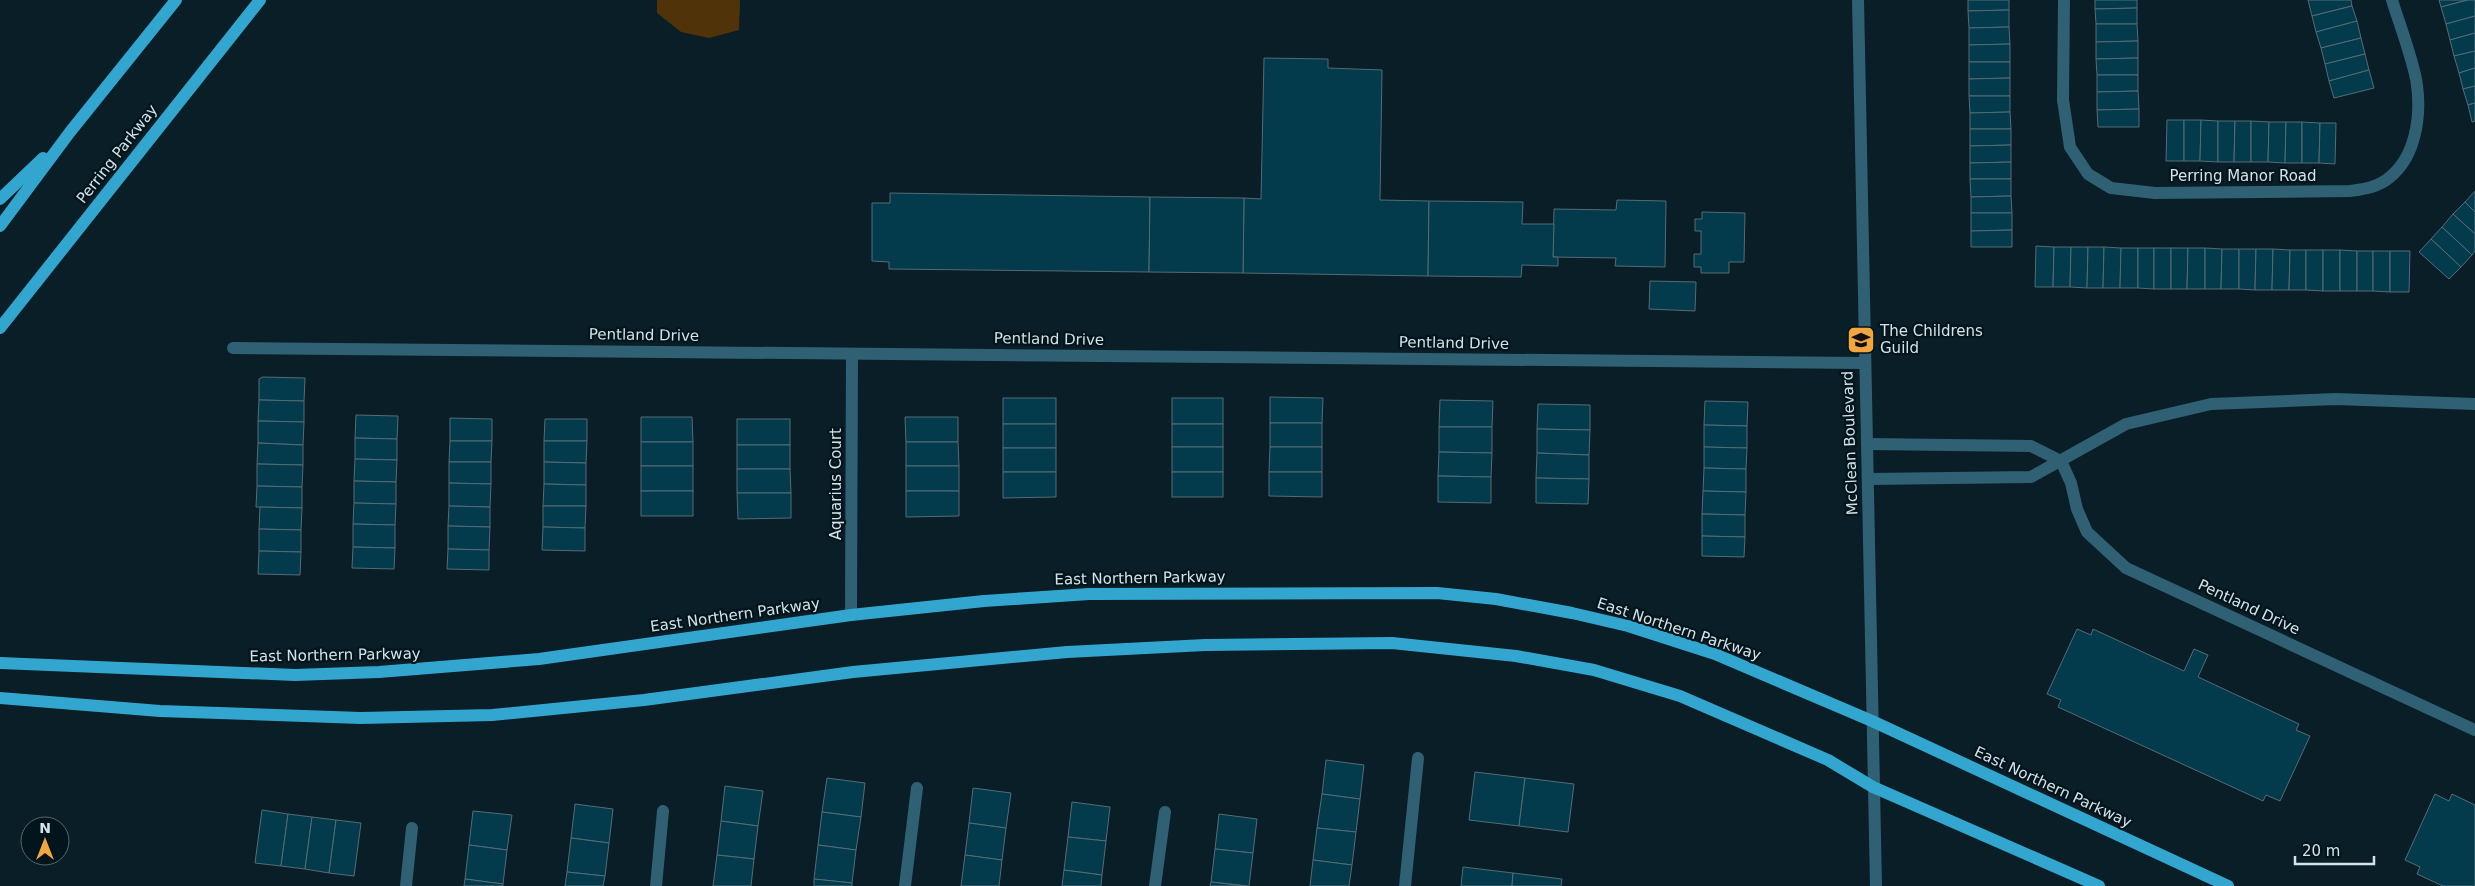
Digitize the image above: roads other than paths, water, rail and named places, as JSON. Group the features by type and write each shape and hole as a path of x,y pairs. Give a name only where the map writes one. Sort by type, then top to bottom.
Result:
{"main road":[{"path":"0,226 70,132 176,0"},
{"name":"Perring Parkway","path":"0,328 260,0"},
{"path":"0,199 70,132"},
{"name":"East Northern Parkway","path":"0,663 295,675 379,672 539,658 851,615 984,601 1089,594 1357,591 1445,594 1539,606 1628,626 1715,654 1872,720 2228,886"},
{"path":"0,698 160,711 342,718 492,715 618,704 889,668 1058,653 1205,645 1392,643 1516,656 1603,673 1680,696 1828,760 1873,787 2099,886"}],"street":[{"name":"McClean Boulevard","path":"1858,0 1876,886"},
{"name":"Perring Manor Road","path":"2064,0 2063,100 2070,147 2088,174 2111,188 2155,193 2350,191 2372,187 2390,177 2413,144 2418,118 2417,84 2392,0"},
{"name":"Pentland Drive","path":"233,348 1864,363"},
{"name":"Aquarius Court","path":"851,615 852,354"},
{"path":"1868,479 2031,477 2126,424 2211,404 2336,399 2475,404"},
{"path":"1868,444 2031,446 2060,461"},
{"name":"Pentland Drive","path":"2060,461 2071,482 2077,509 2087,532 2126,568 2475,730"},
{"path":"1405,886 1418,758"},
{"path":"905,886 917,788"},
{"path":"656,886 663,811"},
{"path":"1155,886 1165,812"},
{"path":"406,886 412,828"}],"place":[{"name":"The Childrens Guild","path":"1861,340"}]}
